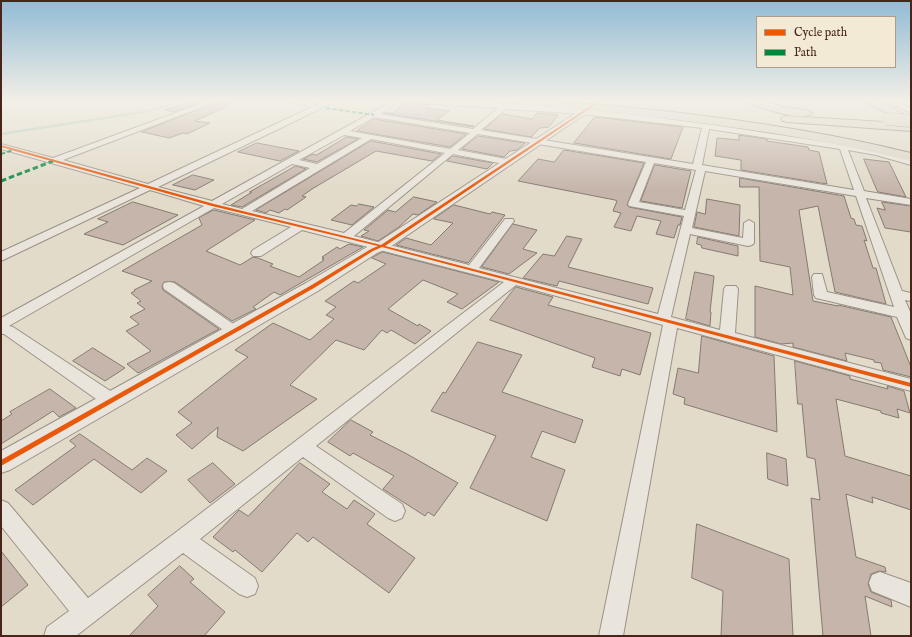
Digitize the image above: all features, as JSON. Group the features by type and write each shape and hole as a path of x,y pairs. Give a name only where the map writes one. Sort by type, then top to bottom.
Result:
{"highway":[{"path":"781,131 859,144 911,157"}],"street":[{"path":"53,161 135,131"},
{"path":"1,257 269,131"},
{"path":"467,131 911,202"},
{"path":"1,463 312,287 372,250 382,246 556,131"},
{"path":"610,636 667,321 690,214 705,131"},
{"path":"737,131 878,153 911,162"},
{"path":"1,324 343,132 509,162"},
{"path":"346,237 475,132"},
{"path":"244,212 369,137"},
{"path":"1,146 213,205 382,246 911,385"},
{"path":"843,147 911,335"},
{"path":"651,160 632,204 690,214"},
{"path":"291,162 318,167"},
{"path":"471,270 508,221"},
{"path":"686,230 748,243 749,223"},
{"path":"257,253 301,226"},
{"path":"818,277 821,295 904,314"},
{"path":"56,636 85,612 183,540 513,281"},
{"path":"169,286 234,331"},
{"path":"727,337 731,289"},
{"path":"896,294 911,297"},
{"path":"1,329 8,330 112,401"},
{"path":"302,446 395,512"},
{"path":"1,510 85,612"},
{"path":"183,540 247,586"},
{"path":"880,583 911,595"}],"building":[{"path":"194,131 187,134 183,133 169,138 142,132"},
{"path":"357,131 446,131 466,134 450,147"},
{"path":"494,131 537,131 531,137"},
{"path":"584,131 682,131 671,159 574,143"},
{"path":"739,135 808,147 809,150 819,152 827,184 741,170 741,160 715,156 717,138 739,140"},
{"path":"478,136 525,143 517,150 510,151 504,157 462,149"},
{"path":"347,137 358,139 317,162 303,159 313,154 316,155"},
{"path":"371,141 441,154 432,161 376,151 312,189 302,196 306,197 287,210 285,209 279,213 270,210 266,213 256,210"},
{"path":"257,143 299,151 280,161 238,152"},
{"path":"564,150 644,163 627,205 629,207 682,217 674,238 656,234 661,221 637,216 631,231 614,227 621,213 613,211 617,201 615,200 518,181 538,159 554,162"},
{"path":"453,156 493,163 487,169 447,161"},
{"path":"864,159 889,162 906,197 878,192"},
{"path":"655,165 691,171 682,208 641,201"},
{"path":"296,166 306,169 242,207 231,205 252,192 250,192"},
{"path":"193,175 214,180 195,190 173,185"},
{"path":"740,178 844,196 851,218 854,219 856,225 862,226 867,241 864,240 873,268 876,268 886,304 835,292 818,206 799,210 813,301 891,317 911,367 911,377 883,370 881,363 874,362 874,360 845,353 847,361 793,347 793,343 781,344 755,337 755,286 793,295 790,267 760,261 759,187 740,187"},
{"path":"414,197 437,202 418,215 413,214 399,227 378,241 361,236 369,231 364,230 388,210 395,212"},
{"path":"707,199 740,205 739,236 694,227 697,212 705,214"},
{"path":"133,202 178,215 123,245 84,234 108,222 98,219"},
{"path":"882,202 911,206 911,232 885,228 877,208 885,210"},
{"path":"359,204 374,207 352,225 331,220 351,205 356,206"},
{"path":"454,205 490,214 492,212 505,215 468,263 396,245 406,238 431,245 453,223 434,219"},
{"path":"214,210 255,220 206,251 240,265 253,257 258,258 273,264 270,266 299,277 324,260 322,257 337,247 340,249 349,244 363,247 280,295 274,292 253,307 256,309 232,321 175,282 164,282 162,286 163,290 219,329 138,373 127,364 151,351 126,331 139,324 130,317 145,309 137,303 141,301 131,293 152,281 122,271 202,225 199,218"},
{"path":"513,224 537,230 523,249 537,253 509,274 482,267"},
{"path":"567,236 582,239 568,267 653,288 648,304 559,281 557,286 523,278 543,254 554,256"},
{"path":"698,237 738,246 738,256 702,248 701,245 697,244"},
{"path":"383,252 499,282 462,309 447,302 458,294 423,280 388,309 418,326 419,324 431,331 415,344 391,330 387,333 382,330 364,350 336,340 290,385 317,399 243,451 217,437 218,427 192,449 176,435 192,423 178,412 248,357 235,350 273,323 310,340 334,319 326,315 336,307 325,301 354,281 358,283 386,264 372,258"},
{"path":"695,272 714,276 710,326 686,319"},
{"path":"516,287 553,297 548,305 651,333 640,375 622,369 620,376 592,367 595,358 490,320"},
{"path":"702,336 774,356 777,432 684,404 685,398 673,394 678,368 698,373"},
{"path":"478,342 522,355 502,392 583,420 575,443 542,431 531,457 565,470 547,521 470,488 496,436 431,411 443,392 445,393"},
{"path":"93,348 125,368 105,381 73,361"},
{"path":"795,361 850,376 850,379 888,389 887,386 904,391 910,413 897,409 899,418 881,413 881,411 836,399 845,456 911,476 911,510 872,497 873,503 846,494 856,557 885,567 886,572 879,571 871,574 868,584 871,592 891,600 892,607 865,596 871,636 823,636 811,498 820,500 815,459 807,457 802,404 798,404"},
{"path":"50,389 76,408 59,417 53,411 1,444 1,421 12,414 10,412"},
{"path":"351,420 373,432 370,435 458,483 434,516 428,512 425,516 383,489 394,476 353,453 350,456 328,442"},
{"path":"80,434 132,470 147,458 167,471 141,493 94,459 33,505 15,490 76,446 70,441"},
{"path":"767,453 786,459 788,486 768,479"},
{"path":"213,463 235,484 210,503 188,480"},
{"path":"300,463 330,484 322,492 347,509 354,500 375,514 367,524 415,558 389,593 313,537 308,542 297,533 262,572 235,550 233,552 213,537 239,510 248,516"},
{"path":"697,524 789,559 793,636 721,636 723,591 692,578"},
{"path":"1,551 28,585 1,607"},
{"path":"180,566 194,579 190,582 225,612 204,636 129,636 158,606 148,595"}],"waterway":[{"path":"1,134 22,131"}],"marked path":[{"path":"1,154 13,150"},
{"path":"1,181 53,161"}],"cycle path":[{"path":"1,463 312,287 372,250 382,246 555,131"},
{"path":"1,146 213,205 382,246 911,385"}]}
